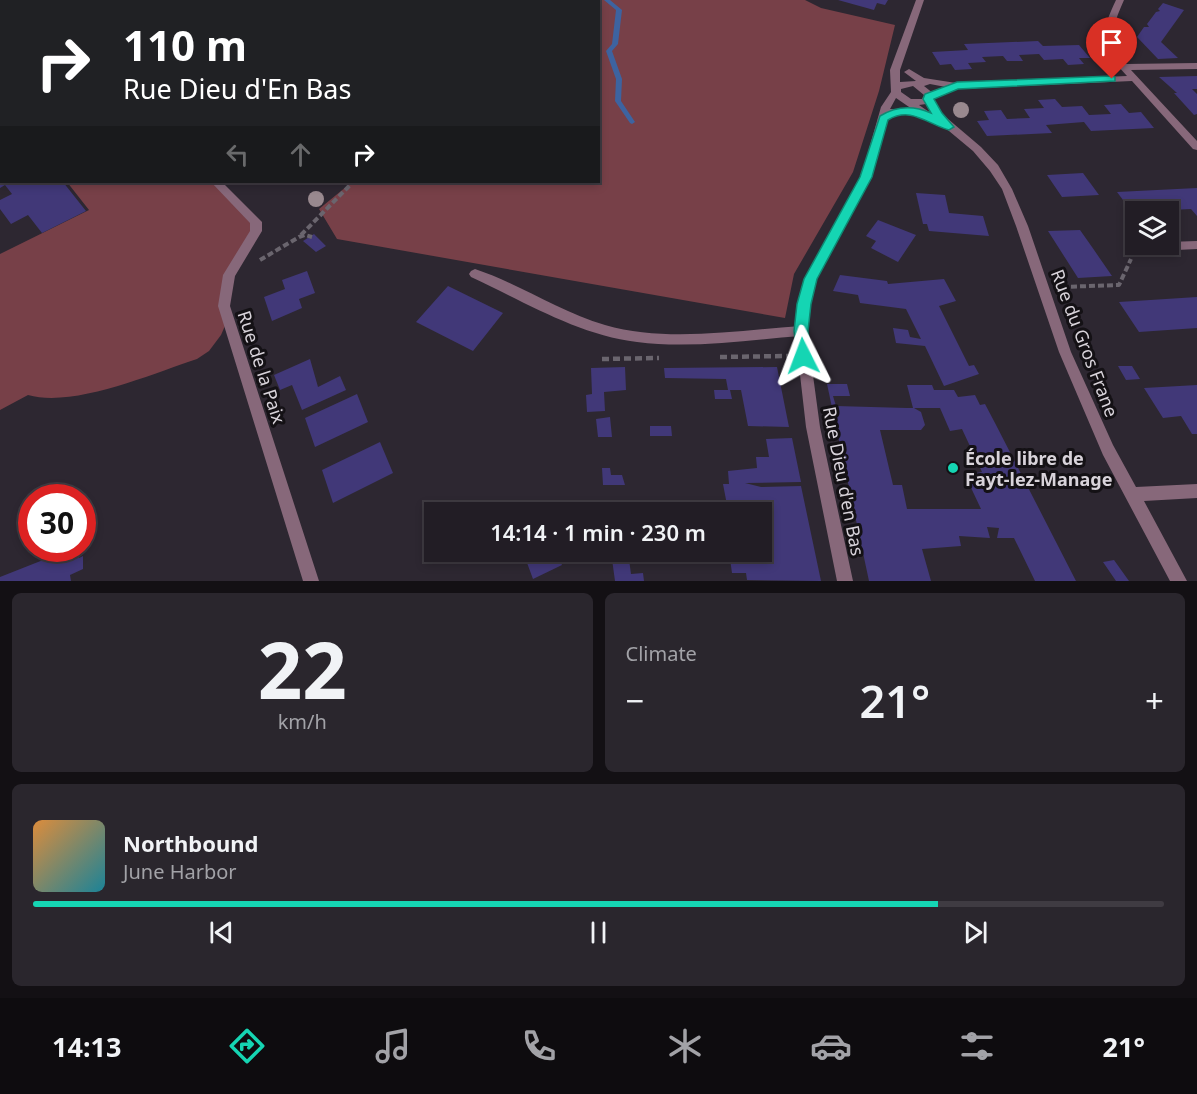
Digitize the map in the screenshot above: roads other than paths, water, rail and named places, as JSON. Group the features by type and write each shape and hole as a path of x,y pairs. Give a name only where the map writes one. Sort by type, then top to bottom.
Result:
{"street":[{"path":"896,90 895,70 920,0"},
{"path":"1120,0 1107,27 1108,40 1114,56 1197,147"},
{"path":"900,57 915,84"},
{"path":"1124,67 1197,66"},
{"path":"909,72 921,80 957,86 1134,78"},
{"path":"884,118 886,107 896,90 903,84 934,82"},
{"name":"Rue du Gros Frane","path":"915,84 927,91 937,115 977,149 994,168 1007,189 1065,352 1108,450 1179,581"},
{"path":"909,102 918,103 957,86"},
{"name":"Rue du Gros Frane","path":"896,90 900,98 949,127"},
{"path":"884,118 894,111 922,113"},
{"name":"Rue Dieu d'en Bas","path":"845,581 813,427 801,331 810,279 866,177 884,118"},
{"name":"Rue de la Paix","path":"217,183 256,222 256,231 229,275 224,306 311,581"},
{"path":"1179,246 1197,245"},
{"path":"475,274 571,318 604,330 635,337 673,340 801,331"},
{"path":"1133,494 1197,491"}],"waterway":[{"path":"607,0 619,10 615,44 609,51 619,79 618,101 632,122"}],"place":[{"name":"École libre de Fayt-lez-Manage","path":"953,468"}]}
